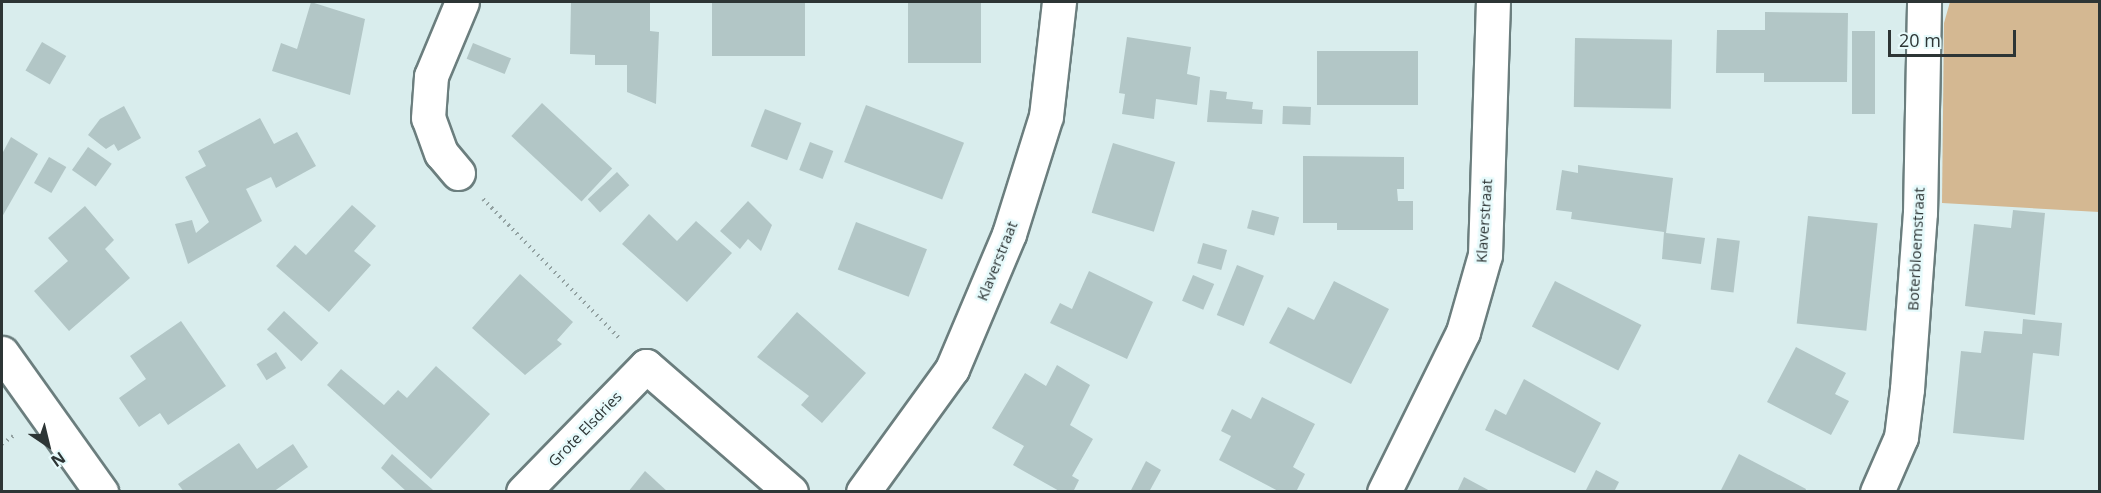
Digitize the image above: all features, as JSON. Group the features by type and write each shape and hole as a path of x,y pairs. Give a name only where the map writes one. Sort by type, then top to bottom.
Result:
{"street":[{"path":"458,173 441,153 428,118 431,76 462,2"},
{"name":"Klaverstraat","path":"863,492 952,369 1009,234 1046,116 1059,2"},
{"name":"Klaverstraat","path":"1384,492 1463,332 1485,255 1493,2"},
{"name":"Boterbloemstraat","path":"1877,492 1901,437 1907,389 1920,213 1924,2"},
{"path":"2,353 101,492"},
{"path":"646,366 791,492"},
{"name":"Grote Elsdries","path":"523,492 646,366"}],"path":[{"path":"458,173 646,366"}],"shaded area":[{"path":"1950,2 2099,2 2099,212 1942,203 1944,23"}],"building":[{"path":"311,2 365,19 350,95 272,71 281,43 297,49"},
{"path":"571,2 650,2 650,31 659,32 656,104 627,92 627,65 595,65 595,55 570,54"},
{"path":"712,2 805,2 805,56 712,56"},
{"path":"908,2 981,2 981,63 908,63"},
{"path":"1765,12 1848,13 1847,82 1764,82 1764,73 1716,73 1717,30 1765,30"},
{"path":"1852,31 1875,31 1875,114 1852,114"},
{"path":"1127,37 1191,47 1187,74 1200,77 1197,105 1156,99 1154,119 1122,114 1125,94 1119,93"},
{"path":"1575,38 1672,40 1671,109 1574,107"},
{"path":"42,42 66,56 50,85 26,71"},
{"path":"473,43 511,58 505,74 467,59"},
{"path":"1317,51 1418,51 1418,105 1317,105"},
{"path":"1210,90 1227,92 1226,99 1253,102 1252,109 1263,110 1262,124 1207,122"},
{"path":"542,103 612,168 582,201 511,136"},
{"path":"866,105 964,143 942,200 844,162"},
{"path":"124,106 141,138 118,151 114,144 106,149 88,135 100,119"},
{"path":"1283,106 1311,107 1310,125 1282,124"},
{"path":"765,109 801,123 787,160 751,146"},
{"path":"260,118 274,144 297,132 316,166 276,188 271,177 246,189 262,221 188,264 175,224 192,220 196,233 209,222 185,177 206,166 198,151"},
{"path":"11,137 38,154 2,217 2,154"},
{"path":"810,142 833,151 823,179 799,170"},
{"path":"1113,143 1175,162 1154,232 1092,213"},
{"path":"88,147 112,164 96,187 72,170"},
{"path":"1303,156 1404,157 1404,189 1397,189 1398,201 1413,201 1413,230 1337,230 1337,223 1303,223"},
{"path":"49,157 66,167 51,193 34,183"},
{"path":"1578,165 1673,178 1666,233 1705,238 1701,264 1662,259 1664,232 1571,219 1572,212 1556,210 1562,170 1578,173"},
{"path":"617,172 629,185 600,212 588,199"},
{"path":"748,201 772,225 761,251 748,239 740,249 720,231"},
{"path":"352,205 376,226 354,251 371,265 329,312 276,266 295,245 306,255"},
{"path":"85,206 114,240 105,249 130,278 69,331 34,291 68,261 48,238"},
{"path":"1252,210 1279,217 1274,236 1247,228"},
{"path":"2013,210 2045,213 2035,315 1965,306 1974,224 2011,228"},
{"path":"649,214 677,241 696,221 732,253 687,302 622,244"},
{"path":"1808,216 1878,223 1866,331 1797,323"},
{"path":"856,222 927,249 909,297 838,270"},
{"path":"1717,238 1740,241 1733,292 1711,290"},
{"path":"1203,243 1227,250 1221,270 1197,263"},
{"path":"1237,265 1264,276 1244,326 1217,315"},
{"path":"1089,271 1153,302 1127,359 1050,323 1060,303 1072,309"},
{"path":"520,274 573,322 557,340 562,344 525,375 472,328"},
{"path":"1193,275 1214,284 1203,310 1182,301"},
{"path":"1334,281 1389,309 1351,384 1269,343 1288,307 1314,320"},
{"path":"1555,281 1641,325 1618,370 1532,326"},
{"path":"284,311 318,343 301,361 267,329"},
{"path":"797,312 866,373 822,423 801,405 809,396 757,357"},
{"path":"2023,319 2062,323 2059,356 2033,353 2024,440 1953,433 1961,351 1981,353 1984,331 2022,334"},
{"path":"181,321 226,386 168,425 160,413 139,427 119,398 146,379 130,356"},
{"path":"1796,347 1846,373 1835,394 1849,401 1831,435 1767,402"},
{"path":"276,352 286,368 267,380 256,364"},
{"path":"1057,365 1090,385 1070,425 1093,439 1072,476 1079,480 1073,492 1061,492 1013,465 1024,446 992,428 1025,373 1046,386"},
{"path":"436,366 490,414 431,479 327,385 341,369 384,405 398,390 407,398"},
{"path":"1524,379 1601,423 1575,473 1485,430 1495,409 1506,415"},
{"path":"1262,397 1315,424 1293,467 1305,474 1296,492 1280,492 1219,460 1231,436 1221,431 1232,409 1251,419"},
{"path":"239,443 257,469 293,444 308,467 273,492 184,492 178,484"},
{"path":"392,454 433,490 431,492 407,492 381,468"},
{"path":"1739,454 1806,489 1805,492 1720,492"},
{"path":"1146,461 1161,470 1149,492 1130,492"},
{"path":"1596,470 1619,482 1614,492 1585,492"},
{"path":"645,471 668,492 628,492"},
{"path":"1464,477 1492,492 1457,492"}]}
